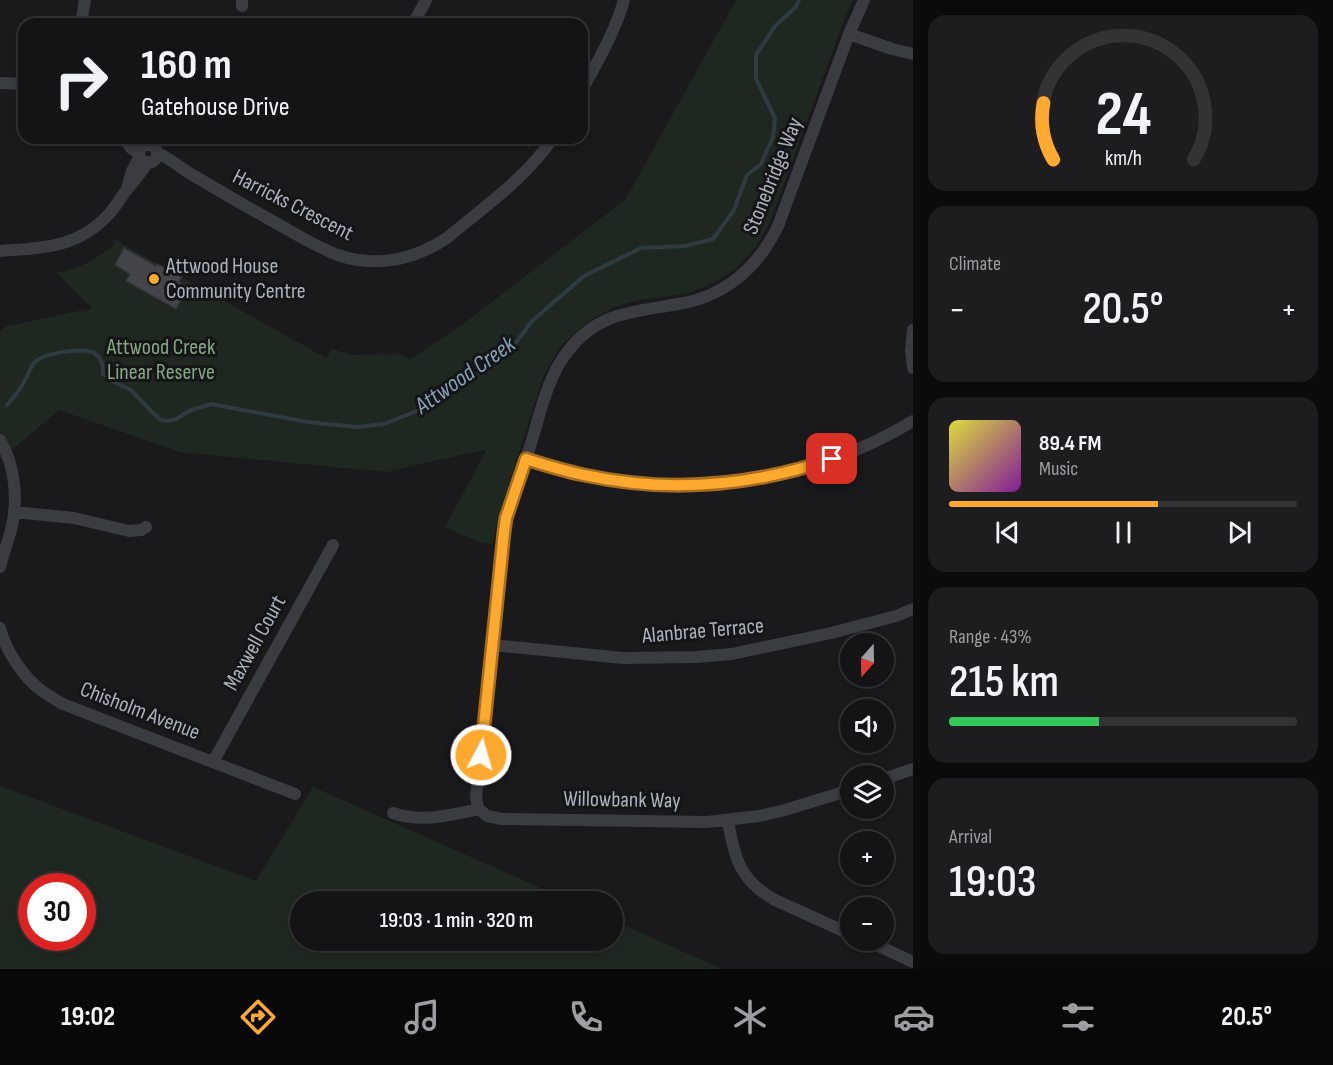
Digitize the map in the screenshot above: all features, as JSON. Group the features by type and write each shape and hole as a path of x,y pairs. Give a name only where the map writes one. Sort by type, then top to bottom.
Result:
{"street":[{"path":"82,18 85,0"},
{"path":"416,18 426,0"},
{"path":"588,80 615,26 624,0"},
{"name":"Stonebridge Way","path":"479,809 476,795 506,518 554,374 568,350 594,327 610,318 629,312 680,304 722,289 739,278 766,249 778,226 849,34 864,0"},
{"path":"849,34 913,54"},
{"path":"0,83 18,84"},
{"name":"Harricks Crescent","path":"128,144 131,148 177,164 187,172 312,243 336,254 375,262 416,255 434,247 529,168 549,144"},
{"path":"0,251 35,249 67,243 95,227 107,216 140,175 145,153"},
{"path":"913,330 911,350 913,368"},
{"path":"526,459 584,475 629,482 703,485 776,475 832,459 913,421"},
{"path":"0,440 8,458 14,490 12,525 0,567"},
{"path":"14,512 74,518 129,531 146,527"},
{"name":"Maxwell Court","path":"213,762 333,545"},
{"name":"Alanbrae Terrace","path":"492,645 623,658 732,654 831,633 913,609"},
{"name":"Chisholm Avenue","path":"0,630 5,644 27,676 43,692 63,704 295,794"},
{"path":"894,776 913,769"},
{"name":"Willowbank Way","path":"393,813 421,818 479,809 487,816 502,819 696,822 751,818 840,793"},
{"path":"729,820 732,847 737,861 755,885 775,900 840,929"},
{"path":"890,951 913,962"}],"green space":[{"name":"Attwood Creek Linear Reserve","path":"736,0 853,0 771,220 756,247 735,269 713,283 689,293 639,300 614,307 586,323 561,346 543,377 492,544 479,542 445,527 487,449 386,472 180,452 59,410 0,460 0,331 8,326 92,308 57,273 82,265 101,254 115,244 110,237 326,358 332,349 352,355 399,354 410,360 463,324 625,200"},
{"path":"0,786 256,881 313,787 547,891 290,891 290,951 623,951 623,925 722,969 0,969"}],"building":[{"name":"Attwood House Community Centre","path":"124,248 182,277 179,282 188,287 176,309 126,281 130,274 115,265"}],"waterway":[{"name":"Attwood Creek","path":"7,405 20,389 35,362 55,354 89,351 99,357 103,374 131,390 161,420 176,419 189,411 211,404 308,422 357,427 384,424 427,407 471,378 514,345 532,321 584,276 641,248 685,246 713,239 734,210 747,175 761,164 773,137 775,118 756,79 756,55 775,26 796,7 799,0"}],"place":[{"name":"Attwood House Community Centre","path":"154,279"}],"route":[{"path":"481,755 506,518 526,459 584,475 669,485 740,482 776,475 832,459"}]}
